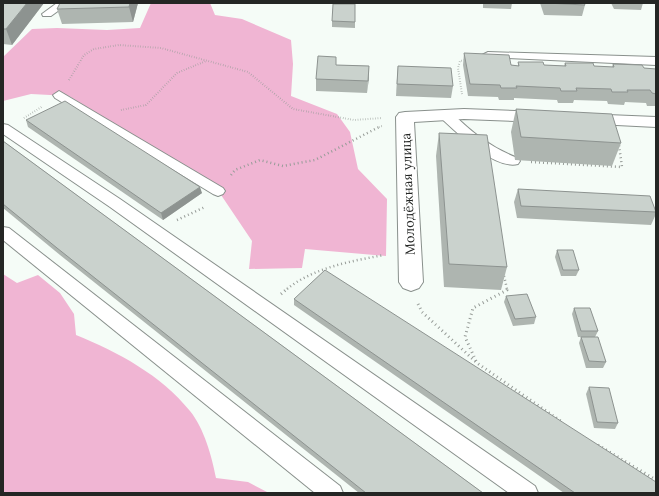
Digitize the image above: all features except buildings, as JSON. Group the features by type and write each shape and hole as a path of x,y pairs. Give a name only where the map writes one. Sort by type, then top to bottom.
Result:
{"street":[{"name":"Молодёжная улица","path":"411,282 405,117 455,114 656,122"}],"lane":[{"path":"47,14 64,3"},
{"path":"482,55 656,61"},
{"path":"59,95 218,192"},
{"path":"455,114 470,139 495,156 513,161"},
{"path":"5,129 151,228 527,493"},
{"path":"3,232 332,493"}],"path":[{"path":"5,129 59,95 84,55 94,49 118,45 161,48 248,72 292,109 354,120 405,117"},
{"path":"455,114 465,108 458,68 460,61 482,55"},
{"path":"92,116 146,104 177,73 206,61"},
{"path":"151,228 181,219 206,206 235,170 260,160 283,166 315,160 387,124 405,117"},
{"path":"513,161 622,167 616,125 628,121"},
{"path":"264,308 299,279 348,262 410,250"},
{"path":"477,363 465,337 474,308 507,290 502,271"},
{"path":"411,282 412,294 422,312 477,363 569,426"},
{"path":"595,443 656,480"}],"shaded area":[{"path":"151,3 210,3 215,15 242,19 291,40 293,64 291,96 337,114 350,132 358,169 387,199 386,256 305,249 302,268 249,269 252,241 215,186 69,96 31,94 3,101 3,57 32,29 57,28 107,30 140,28"},
{"path":"3,274 17,283 38,275 60,293 74,314 76,335 123,357 166,386 195,418 210,452 216,478 248,482 269,493 3,493"}]}
